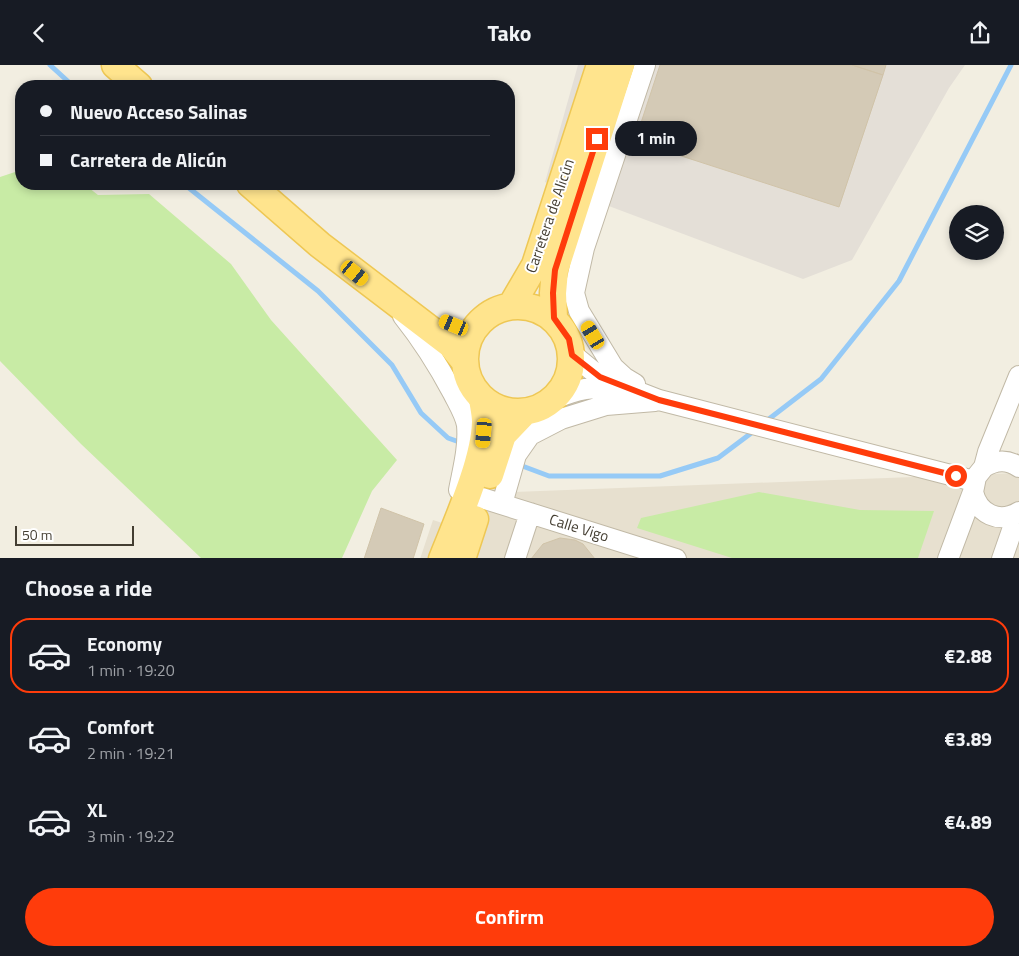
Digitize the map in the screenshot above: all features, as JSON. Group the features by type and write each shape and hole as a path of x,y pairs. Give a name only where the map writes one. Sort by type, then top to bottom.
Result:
{"main road":[{"path":"115,65 132,80"},
{"name":"Carretera de Alicún","path":"510,306 535,265 600,65"},
{"name":"Carretera de Alicún","path":"554,318 553,293 555,270 621,65"},
{"path":"257,190 320,245 451,345 465,362 484,419 484,491 451,554"},
{"path":"389,299 454,325 479,320 496,309 510,306 532,308 554,318 569,339 572,355 570,375 564,387 554,399 538,409 527,424"},
{"path":"465,362 467,341 479,320"},
{"path":"484,419 496,408 511,412 527,424"},
{"path":"484,419 527,424"}],"street":[{"path":"645,65 584,248 574,293 579,311 613,367 625,378 659,400"},
{"path":"389,299 431,354 461,408 484,419 468,436 484,491"},
{"path":"572,355 600,377 659,400"},
{"path":"948,558 977,480 1019,376"},
{"path":"554,399 575,390 607,388 977,480"},
{"path":"484,491 516,455 527,424 561,419 606,405 659,400"},
{"path":"1018,512 1004,518 990,515 978,506 977,480 991,463 1009,462 1019,467"},
{"name":"Calle Vigo","path":"484,491 530,513 631,552 670,558"},
{"path":"1002,558 1018,512"},
{"path":"515,558 530,513"}],"shaded area":[{"path":"578,65 965,65 949,88 852,260 803,279 545,182"},
{"path":"1019,473 1019,558 420,558 433,520 479,535 493,490 500,487 514,492"}],"green space":[{"path":"15,172 15,190 92,190 98,195 149,194 231,264 271,320 397,460 372,491 342,558 201,558 81,444 0,361 0,177"},
{"path":"759,492 860,510 934,511 918,558 732,558 637,528 641,518"}],"building":[{"path":"660,65 852,65 883,75 839,207 635,141"},
{"path":"852,65 886,65 883,75"},
{"path":"381,508 424,524 413,558 364,558"},
{"path":"560,538 575,540 583,544 594,558 532,558 543,544"}],"waterway":[{"path":"50,65 66,80"},
{"path":"765,422 821,379 899,281 1011,65"},
{"path":"192,190 318,291 392,365 421,413 448,438 462,443"},
{"path":"517,464 549,476 660,476 718,458 754,431"}],"route":[{"path":"597,139 555,270 553,293 554,318 569,339 572,355 600,377 659,400 956,476"}]}
